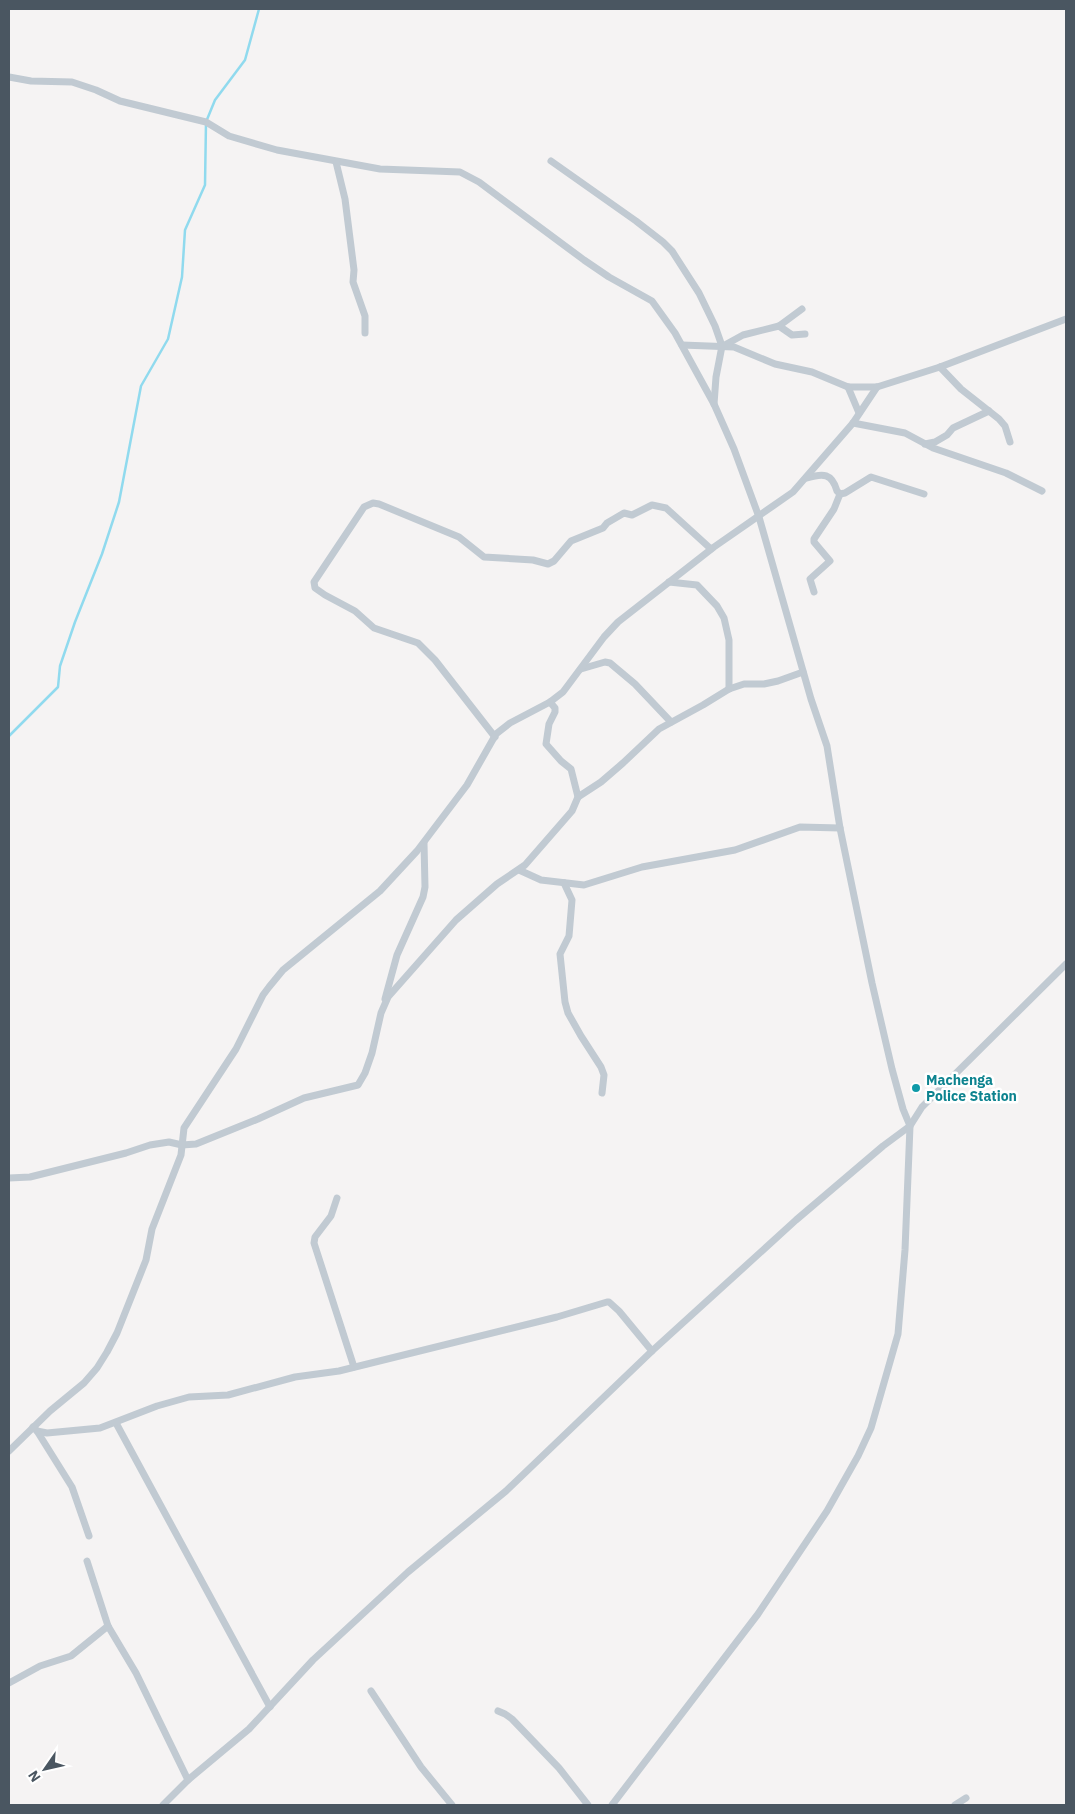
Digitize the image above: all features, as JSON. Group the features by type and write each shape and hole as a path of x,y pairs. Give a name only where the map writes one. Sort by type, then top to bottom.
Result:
{"street":[{"path":"9,77 31,81 72,82 120,101 206,122 229,136 277,150 380,169 447,170 460,172 471,177 609,277 652,300 682,345 714,404 734,449 759,517 803,672 827,746 840,828 889,1060 902,1109 910,1126 905,1250 898,1334 871,1428 828,1511 758,1614 612,1805"},
{"path":"551,161 664,242 672,251 699,293 715,326 722,346 716,377 714,404"},
{"path":"336,162 345,199 354,270 353,282 365,316 365,333"},
{"path":"722,346 743,335 779,326 802,309"},
{"path":"682,345 734,347 775,364 812,372 848,387 877,387 940,367 1066,319"},
{"path":"779,326 792,335 805,334"},
{"path":"940,367 961,389 1005,426 1010,442"},
{"path":"848,387 859,413"},
{"path":"9,1451 35,1429 50,1411 84,1383 97,1368 107,1352 117,1333 146,1260 152,1229 181,1155 184,1128 236,1050 263,995 269,987 283,970 380,891 424,843 447,809 467,785 495,737 510,723 550,702 563,692 604,637 618,622 711,549 784,499 806,478 853,423 877,387"},
{"path":"925,444 935,442 947,435 953,428 989,411"},
{"path":"853,423 905,433 925,444 1006,473 1042,491"},
{"path":"806,478 818,474 826,475 835,483 840,494"},
{"path":"840,494 845,493 871,477 924,494"},
{"path":"814,592 810,579 830,561 814,542 814,539 834,509 840,494"},
{"path":"495,737 435,660 418,643 374,628 355,611 315,588 314,582 364,507 372,502 438,528 458,537 484,557 533,560 548,564 554,561 571,542 602,528 624,513 632,515 655,505 666,508 711,549"},
{"path":"669,582 697,585 717,606 724,618 729,640 730,689"},
{"path":"581,669 605,662 610,663 634,684 671,722"},
{"path":"384,1004 456,920 497,884 519,870 530,860 572,811 578,797 601,782 623,763 650,735 730,689 744,684 764,684 778,681 803,672"},
{"path":"550,702 555,708 555,712 549,724 546,744 571,769 578,797"},
{"path":"519,870 541,880 584,885 642,868 735,850 800,826 840,828"},
{"path":"9,1178 30,1177 126,1153 150,1145 169,1142 196,1144 304,1098 358,1085 365,1073 372,1053 397,955 423,897 425,887 424,843"},
{"path":"564,883 572,900 569,936 560,954 565,1002 568,1013 601,1067 604,1075 602,1093"},
{"path":"163,1805 188,1780 232,1745 313,1660 408,1572 506,1491 652,1351 796,1220 883,1146 910,1126 922,1107 1066,964"},
{"path":"337,1198 331,1216 315,1237 314,1243 354,1367"},
{"path":"35,1429 46,1434 100,1428 157,1406 189,1397 228,1395 304,1375 339,1371 557,1317 607,1302 619,1311 652,1351"},
{"path":"116,1423 270,1707"},
{"path":"35,1429 72,1487 89,1536"},
{"path":"86,1561 108,1626 136,1673 188,1780"},
{"path":"9,1683 40,1666 71,1656 108,1626"},
{"path":"371,1691 421,1767 452,1805"},
{"path":"498,1711 505,1714 519,1726 559,1768 588,1805"},
{"path":"956,1805 966,1798"}],"waterway":[{"path":"9,736 58,687 60,666 102,554 119,502 141,386 168,339 182,277 185,230 205,185 206,122 215,100 245,60 259,9"}],"place":[{"name":"Machenga Police Station","path":"916,1088"}]}
